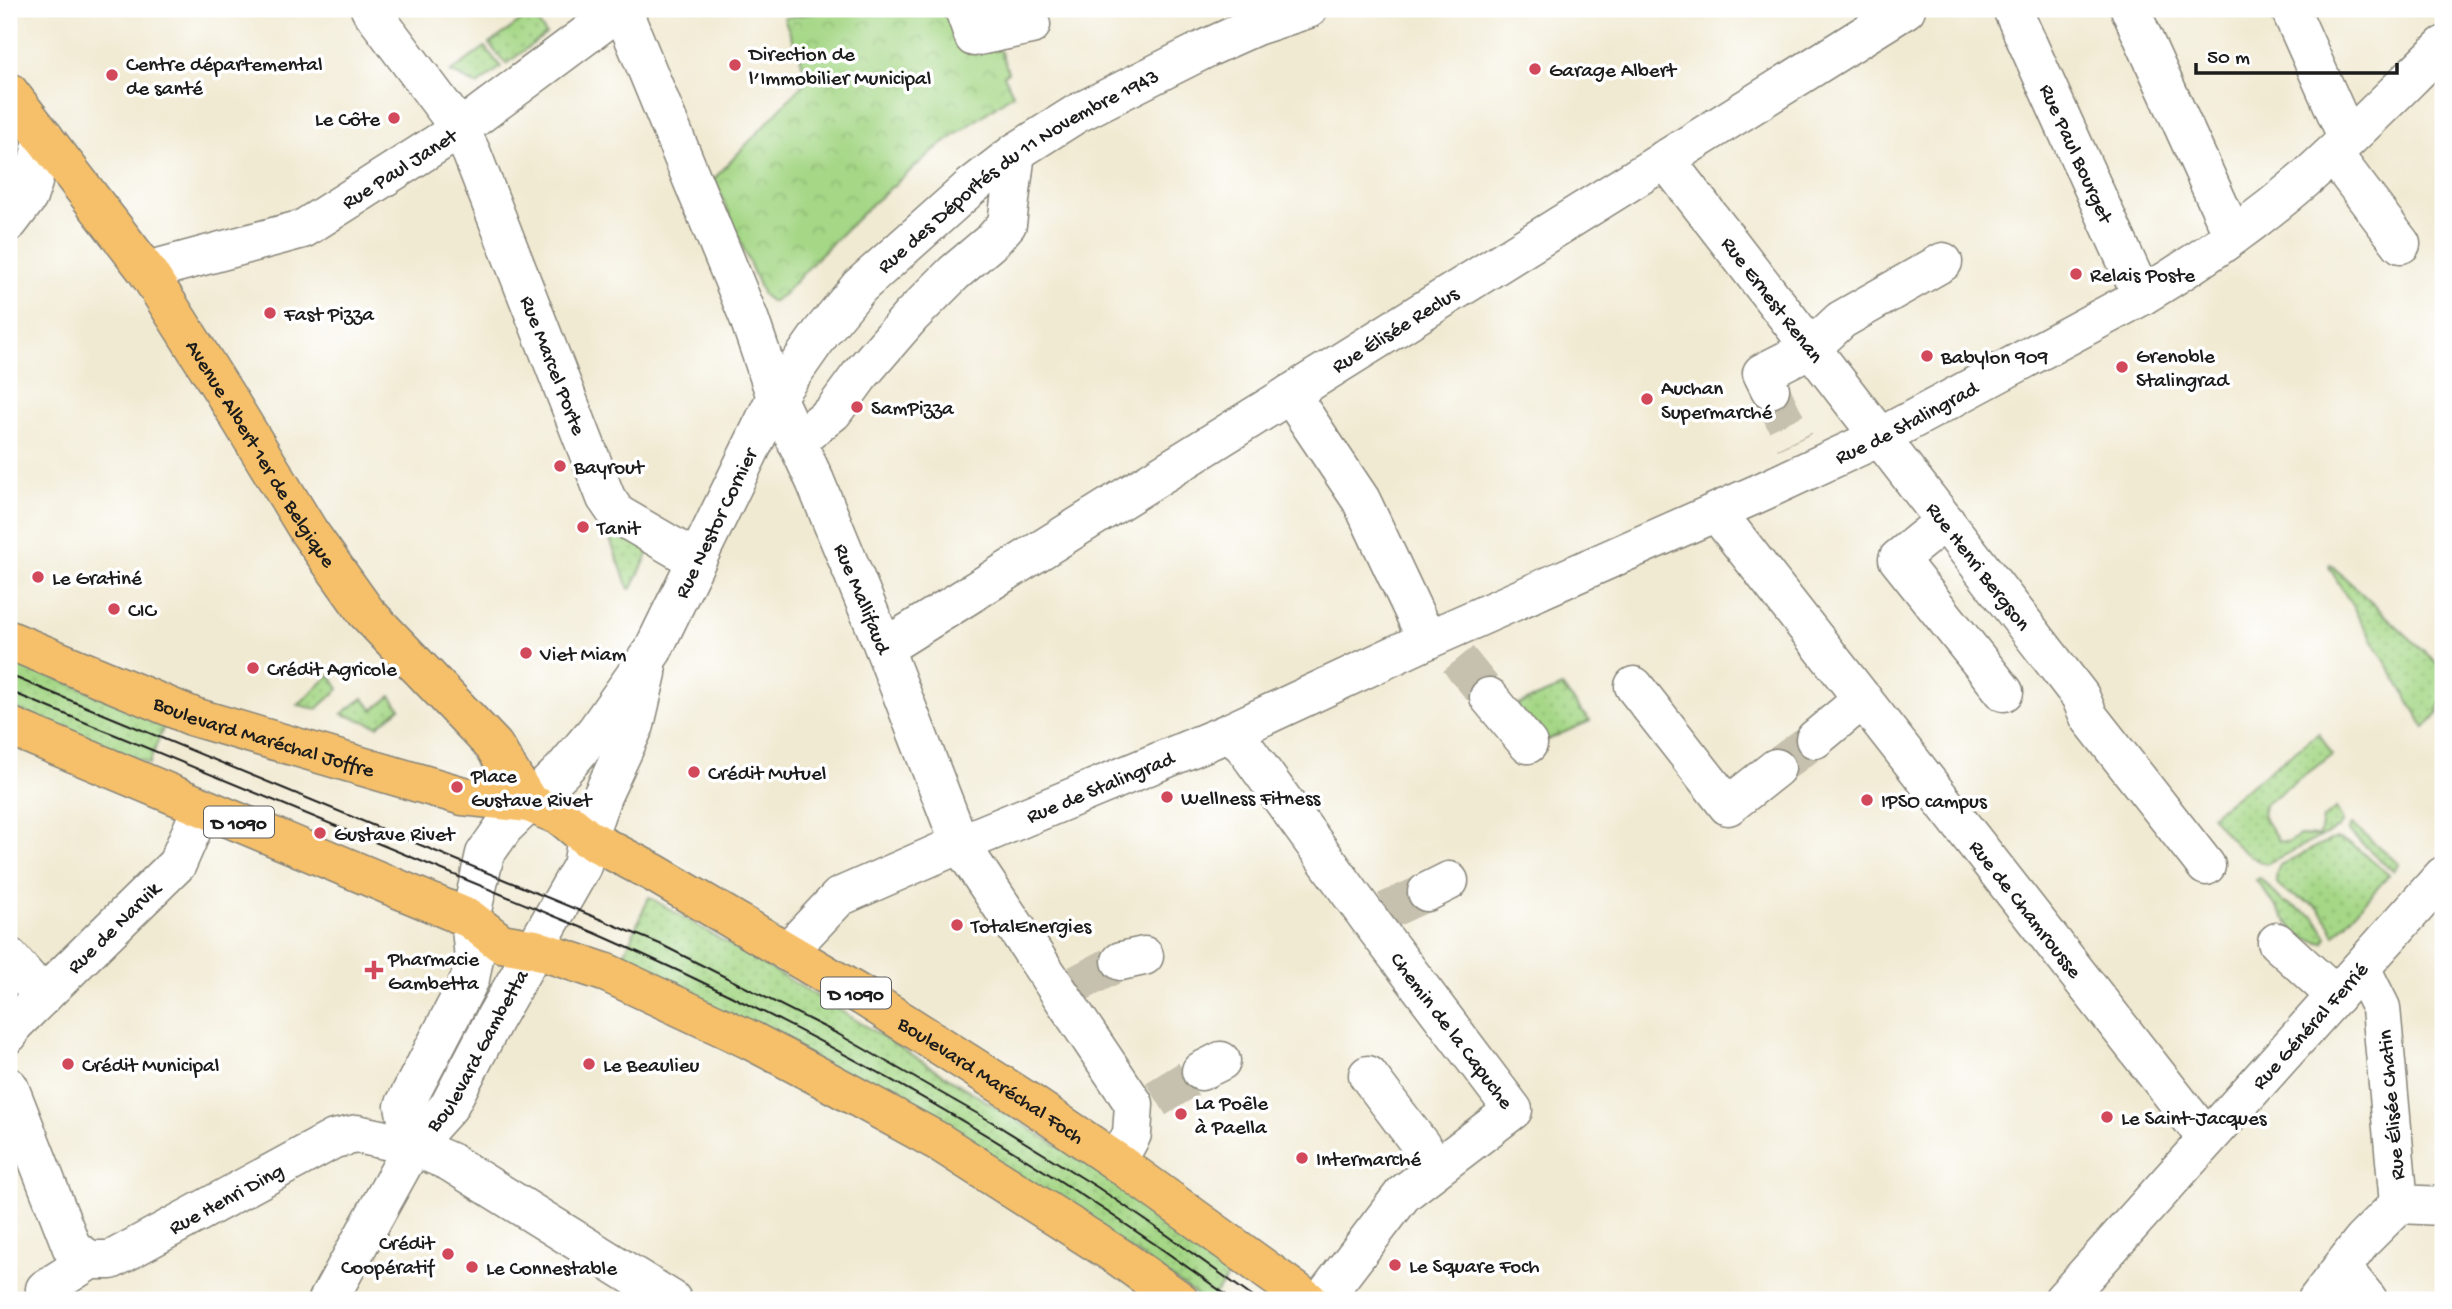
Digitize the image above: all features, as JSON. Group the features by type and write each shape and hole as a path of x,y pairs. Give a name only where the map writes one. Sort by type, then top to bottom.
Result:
{"main road":[{"name":"Avenue Albert 1er de Belgique","path":"9,92 148,271 309,532 366,612 494,746 529,803"},
{"name":"Boulevard Maréchal Joffre","path":"9,640 194,717 463,796 529,803"},
{"name":"D 1090","path":"9,726 470,919 501,943 535,949 607,973 750,1040 939,1142 1119,1257 1165,1296"},
{"name":"D 1090","path":"529,803 562,817 587,838"},
{"name":"Boulevard Maréchal Foch","path":"587,838 654,873 881,1008 1118,1162 1308,1300"}],"street":[{"name":"Rue Marcel Porte","path":"370,9 460,129 606,498 617,514 696,560"},
{"name":"Rue Paul Janet","path":"148,271 303,229 460,129 621,9"},
{"name":"Rue Mallifaud","path":"621,9 745,308 776,397 884,648 960,844 1069,989 1145,1102 1118,1162"},
{"path":"964,9 974,37 1031,25"},
{"name":"Rue des Déportés du 11 Novembre 1943","path":"776,397 821,333 860,286 972,186 1016,152 1076,114 1136,82 1256,26 1308,9"},
{"name":"Rue Élisée Reclus","path":"884,648 1906,9"},
{"name":"Rue Paul Bourget","path":"2012,9 2142,296"},
{"path":"2130,9 2232,236"},
{"path":"2290,9 2340,147 2400,244"},
{"name":"Rue de Stalingrad","path":"787,952 839,897 1442,644 1717,513 1802,456 1880,437 2142,296 2232,236 2301,182 2443,46"},
{"path":"9,222 31,189 44,137"},
{"path":"797,442 833,412 860,375 911,316 1007,224 1016,152"},
{"name":"Rue Ernest Renan","path":"1665,159 1880,437"},
{"path":"1770,389 1762,373 1811,348 1841,320 1943,262"},
{"path":"1290,394 1361,500 1442,644"},
{"name":"Rue Nestor Cornier","path":"529,803 596,732 653,650 776,397"},
{"name":"Rue Henri Bergson","path":"1880,437 2080,696 2089,717 2206,866"},
{"name":"Rue de Chamrousse","path":"1717,513 2207,1139"},
{"path":"1945,521 1898,559 2004,692"},
{"name":"Rue Nestor Cornier","path":"587,838 602,796 635,726 653,650"},
{"path":"1634,686 1728,806 1776,768"},
{"path":"1489,697 1528,744"},
{"path":"1815,739 1863,699"},
{"name":"Chemin de la Capuche","path":"1228,733 1243,745 1378,915 1513,1110 1402,1194 1322,1300"},
{"path":"470,919 485,854 504,827 529,803"},
{"name":"Rue de Narvik","path":"9,1034 12,1026 177,864 202,807"},
{"path":"535,949 582,866 587,838"},
{"name":"Rue Général Ferrié","path":"2063,1300 2443,876"},
{"name":"Boulevard Gambetta","path":"413,1146 404,1106 470,979 474,958 470,919"},
{"path":"2277,942 2336,996"},
{"name":"Boulevard Gambetta","path":"328,1300 413,1146 449,1106 535,949"},
{"path":"9,957 43,996"},
{"name":"Rue Élisée Chatin","path":"2317,1300 2362,1241 2399,1205 2381,1008 2361,968"},
{"path":"1368,1075 1437,1167"},
{"path":"9,1087 72,1248 90,1260"},
{"name":"Rue Henri Ding","path":"45,1289 90,1260 111,1260 334,1139 357,1134 413,1146 450,1162 673,1300"},
{"path":"2399,1205 2443,1206"},
{"path":"2342,1268 2368,1300"}],"green space":[{"path":"834,9 977,9 1002,54 1008,72 1004,75 1013,94 933,151 872,204 784,294 772,302 763,295 714,179 808,79 784,18"},
{"path":"532,13 546,34 506,64 489,44"},
{"path":"485,47 501,67 477,85 451,72"},
{"path":"606,529 651,548 632,588 629,589"},
{"path":"2330,564 2443,669 2443,702 2437,709 2439,712 2425,728 2329,567"},
{"path":"9,658 165,723 149,764 9,706"},
{"path":"330,675 339,689 317,709 298,705"},
{"path":"1562,687 1590,721 1540,743 1510,708"},
{"path":"391,696 400,708 378,726 342,714 363,698 373,710"},
{"path":"2319,733 2332,755 2264,805 2262,815 2279,841 2289,842 2300,835 2319,836 2322,819 2336,809 2343,821 2339,828 2266,864 2249,856 2235,844 2211,815"},
{"path":"2352,824 2399,864 2393,871 2348,831"},
{"path":"2336,839 2352,844 2389,875 2335,935 2320,910 2287,893 2277,882 2276,875 2280,865"},
{"path":"2260,878 2282,901 2315,917 2327,937 2324,943 2298,936 2256,880"},
{"path":"649,897 827,1002 1130,1191 1235,1267 1211,1300 1203,1300 1135,1252 620,964"}],"tunnel":[{"path":"1770,389 1795,442"},
{"path":"1458,659 1489,697"},
{"path":"1776,768 1815,739"},
{"path":"1386,911 1427,892"},
{"path":"1077,984 1121,961"},
{"path":"1156,1099 1201,1071"}],"tram line":[{"path":"9,675 660,944 838,1034 992,1122 1097,1187 1257,1300"},
{"path":"9,691 595,933 762,1012 844,1054 1004,1146 1158,1246 1233,1300"}],"place":[{"name":"Direction de l’Immobilier Municipal","path":"735,65"},
{"name":"Garage Albert","path":"1535,69"},
{"name":"Centre départemental de santé","path":"112,75"},
{"name":"Le Côte","path":"394,118"},
{"name":"Relais Poste","path":"2076,274"},
{"name":"Fast Pizza","path":"270,313"},
{"name":"Babylon 909","path":"1927,356"},
{"name":"Grenoble Stalingrad","path":"2122,367"},
{"name":"Auchan Supermarché","path":"1647,399"},
{"name":"SamPizza","path":"857,407"},
{"name":"Bayrout","path":"560,466"},
{"name":"Tanit","path":"583,527"},
{"name":"Le Gratiné","path":"38,577"},
{"name":"CIC","path":"114,609"},
{"name":"Viet Miam","path":"526,653"},
{"name":"Crédit Agricole","path":"253,668"},
{"name":"Crédit Mutuel","path":"694,772"},
{"name":"Place Gustave Rivet","path":"457,787"},
{"name":"Wellness Fitness","path":"1167,797"},
{"name":"IPSO campus","path":"1867,800"},
{"name":"Gustave Rivet","path":"320,833"},
{"name":"TotalEnergies","path":"957,925"},
{"name":"Pharmacie Gambetta","path":"374,970"},
{"name":"Crédit Municipal","path":"68,1064"},
{"name":"Le Beaulieu","path":"589,1064"},
{"name":"La Poêle à Paella","path":"1181,1114"},
{"name":"Le Saint-Jacques","path":"2107,1117"},
{"name":"Intermarché","path":"1302,1158"},
{"name":"Crédit Coopératif","path":"448,1254"},
{"name":"Le Square Foch","path":"1395,1265"},
{"name":"Le Connestable","path":"472,1267"}]}
